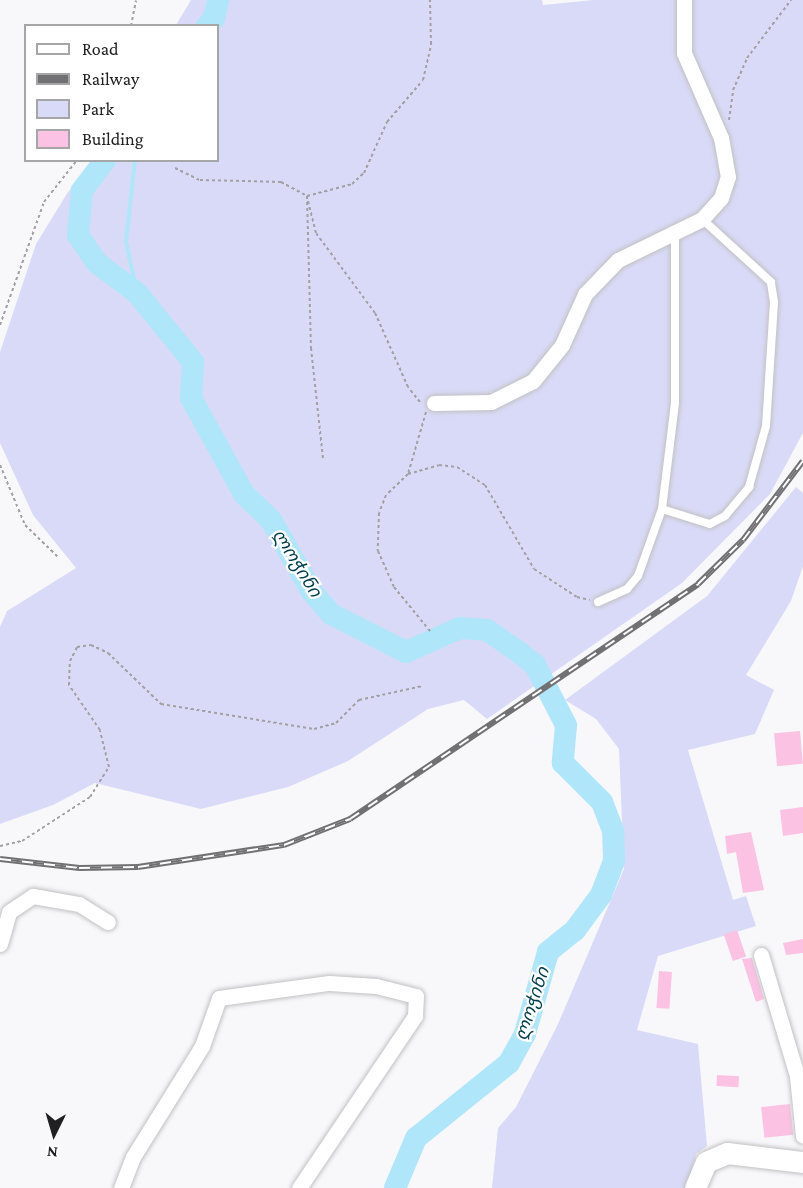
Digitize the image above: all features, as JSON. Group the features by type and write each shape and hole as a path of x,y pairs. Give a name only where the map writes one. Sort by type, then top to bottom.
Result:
{"street":[{"path":"434,404 491,402 533,381 562,345 585,294 618,260 702,219 721,198 728,177 721,138 684,53 684,0"},
{"path":"0,944 9,912 33,896 79,904 108,922"},
{"path":"761,955 797,1076 803,1136"},
{"path":"121,1188 133,1157 202,1046 219,998 328,983 376,986 416,996 415,1016 299,1188"},
{"path":"695,1188 706,1162 727,1152 803,1162"}],"lane":[{"path":"662,509 710,524 725,516 749,487 766,426 774,302 771,282 702,219"},
{"path":"598,602 627,589 638,576 662,509 675,403 675,232"}],"path":[{"path":"131,24 136,0"},
{"path":"175,168 200,180 281,182 307,196 352,184 364,173 387,122 423,80 431,45 430,0"},
{"path":"729,126 733,90 747,58 791,0"},
{"path":"0,325 44,202 75,162"},
{"path":"307,196 316,233 375,313 408,387 420,402 434,404"},
{"path":"307,196 311,348 323,458"},
{"path":"408,474 421,417 434,404"},
{"path":"0,465 25,525 59,558"},
{"path":"430,631 394,587 378,551 379,513 386,495 408,474 439,465 457,467 485,485 534,569 577,597 598,602"},
{"path":"0,846 22,841 90,797 109,767 100,730 69,685 70,661 77,647 91,645 108,652 161,704 314,729 336,723 359,700 422,686"}],"green space":[{"path":"191,0 542,0 543,5 593,0 803,0 803,433 770,494 682,583 487,719 464,700 428,709 348,761 288,787 201,809 95,783 53,805 0,824 0,627 7,611 76,568 33,515 0,443 0,352 36,244 68,192 94,162 219,162 219,24 177,24"},
{"path":"796,487 803,493 803,566 791,601 746,675 774,690 755,734 688,750 733,900 746,896 756,926 658,956 637,1030 698,1044 707,1146 696,1154 687,1188 492,1188 498,1128 516,1107 558,1024 624,869 619,749 596,719 565,700 707,596"}],"building":[{"path":"800,731 803,764 777,766 774,733"},
{"path":"803,807 803,833 783,836 780,810"},
{"path":"751,832 764,890 743,893 736,852 727,854 725,836"},
{"path":"737,930 746,956 733,961 724,935"},
{"path":"803,939 803,953 786,955 783,943"},
{"path":"752,958 764,999 756,1002 742,959"},
{"path":"659,971 672,972 669,1009 656,1008"},
{"path":"717,1075 739,1076 738,1087 716,1086"},
{"path":"790,1104 793,1135 764,1138 761,1107"}],"waterway":[{"name":"ლოჭინი","path":"209,24 214,18 218,0"},
{"name":"ლოჭინი","path":"104,162 82,191 78,235 96,262 137,293 193,362 191,398 244,494 271,520 312,592 331,614 406,652 460,628 487,630 535,665 566,725 563,763 602,802 613,830 614,861 601,895 575,930 548,952 525,1034 509,1063 416,1138 395,1188"},
{"path":"135,162 126,242 137,293"}],"railway":[{"path":"0,859 79,868 138,867 284,845 350,819 698,584 743,540 803,461"}]}
